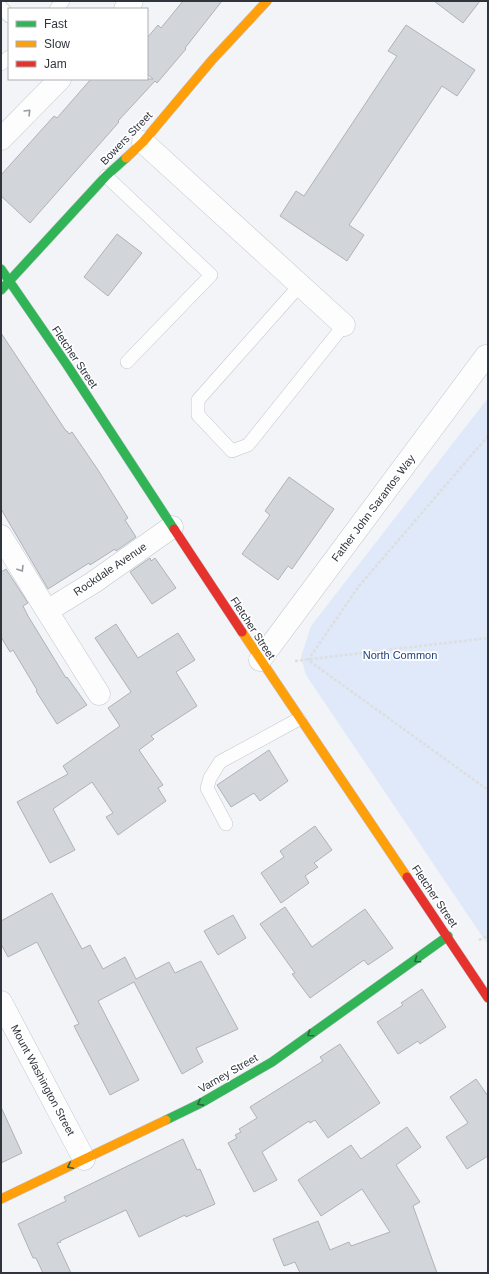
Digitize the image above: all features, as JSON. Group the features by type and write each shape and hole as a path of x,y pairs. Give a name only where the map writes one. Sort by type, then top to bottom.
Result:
{"street":[{"name":"Bowers Street","path":"1,290 106,176 143,142 212,60 267,1"},
{"path":"1,139 57,80"},
{"path":"143,142 344,325"},
{"name":"Fletcher Street","path":"1,268 92,403 299,719 448,936 488,998"},
{"name":"Father John Sarantos Way","path":"260,660 487,357"},
{"name":"Rockdale Avenue","path":"47,611 94,582 172,527"},
{"path":"1,536 99,694"},
{"name":"Varney Street","path":"1,1199 201,1103 272,1062 448,936"},
{"name":"Mount Washington Street","path":"1,1002 84,1159"}],"lane":[{"path":"1,7 8,15"},
{"path":"106,176 211,275 127,362"},
{"path":"300,286 198,400 198,415 232,450 248,446 344,325"},
{"path":"226,824 207,788 210,778 220,762 299,719"}],"path":[{"path":"308,660 359,586 488,436"},
{"path":"295,661 488,638"},
{"path":"308,660 488,790"},
{"path":"479,940 488,936"}],"green space":[{"name":"North Common","path":"488,398 488,945 306,675 301,657 311,626"}],"building":[{"path":"183,1 222,1 185,48 186,49 157,83 155,81 118,121 119,122 30,223 1,196 1,175 54,116 57,118 90,80 153,79 148,75 148,37 158,25 161,28"},
{"path":"434,1 480,1 463,23"},
{"path":"406,25 475,70 457,96 442,86 349,225 364,235 347,261 280,216 296,191 304,196 397,56 388,51"},
{"path":"117,234 142,253 108,296 84,277"},
{"path":"1,333 66,431 69,434 72,432 98,470 128,518 125,520 136,537 116,551 115,549 90,565 89,563 48,589 1,509"},
{"path":"289,477 334,509 292,569 288,566 278,580 242,554 270,515 265,511"},
{"path":"150,558 151,561 155,558 176,588 152,604 130,572"},
{"path":"6,569 28,603 23,606 28,616 66,678 67,677 87,705 57,724 13,650 10,652 1,637 1,572"},
{"path":"116,624 138,658 178,633 195,660 176,672 197,706 151,736 154,739 139,750 163,785 158,788 166,801 118,835 106,817 113,813 92,782 53,809 75,850 50,863 17,802 68,774 63,766 120,726 108,708 131,692 95,638"},
{"path":"269,750 288,781 260,801 254,793 231,807 217,785"},
{"path":"315,826 332,850 314,863 318,867 305,876 309,883 281,903 261,873 284,857 280,851"},
{"path":"52,893 82,949 90,945 103,969 125,957 136,979 169,962 175,973 201,961 238,1029 196,1048 203,1062 182,1074 134,982 98,1001 139,1080 110,1095 74,1026 79,1024 37,942 8,957 1,944 1,921"},
{"path":"285,907 312,947 365,909 393,948 368,965 364,960 310,998 292,974 295,973 260,924"},
{"path":"233,915 246,938 218,955 204,931"},
{"path":"422,989 446,1027 420,1044 418,1041 398,1054 377,1022 403,1005 401,1003"},
{"path":"340,1044 380,1103 328,1138 315,1120 310,1123 309,1121 262,1152 277,1180 254,1192 228,1143 237,1138 235,1135 241,1132 239,1129 257,1118 250,1107 323,1061 320,1057"},
{"path":"476,1079 488,1096 488,1156 467,1169 446,1137 468,1123 450,1097"},
{"path":"1,1107 22,1153 1,1163"},
{"path":"407,1127 421,1147 396,1165 420,1202 413,1206 437,1273 300,1273 295,1262 284,1266 273,1239 318,1221 330,1250 349,1242 351,1246 390,1232 362,1189 321,1216 298,1180 351,1145 361,1159"},
{"path":"183,1139 197,1170 200,1169 215,1204 186,1217 185,1215 139,1237 126,1210 57,1243 71,1273 43,1273 36,1258 33,1258 18,1224 66,1201 64,1197"}],"traffic: fast":[{"path":"1,290 106,176 126,158"},
{"path":"1,269 67,365 174,529"},
{"path":"166,1120 201,1103 272,1062 448,936"}],"traffic: slow":[{"path":"126,158 143,142 212,60 267,1"},
{"path":"242,632 407,877"},
{"path":"1,1199 166,1120"}],"traffic: jam":[{"path":"174,529 242,632"},
{"path":"407,877 488,998"}]}
